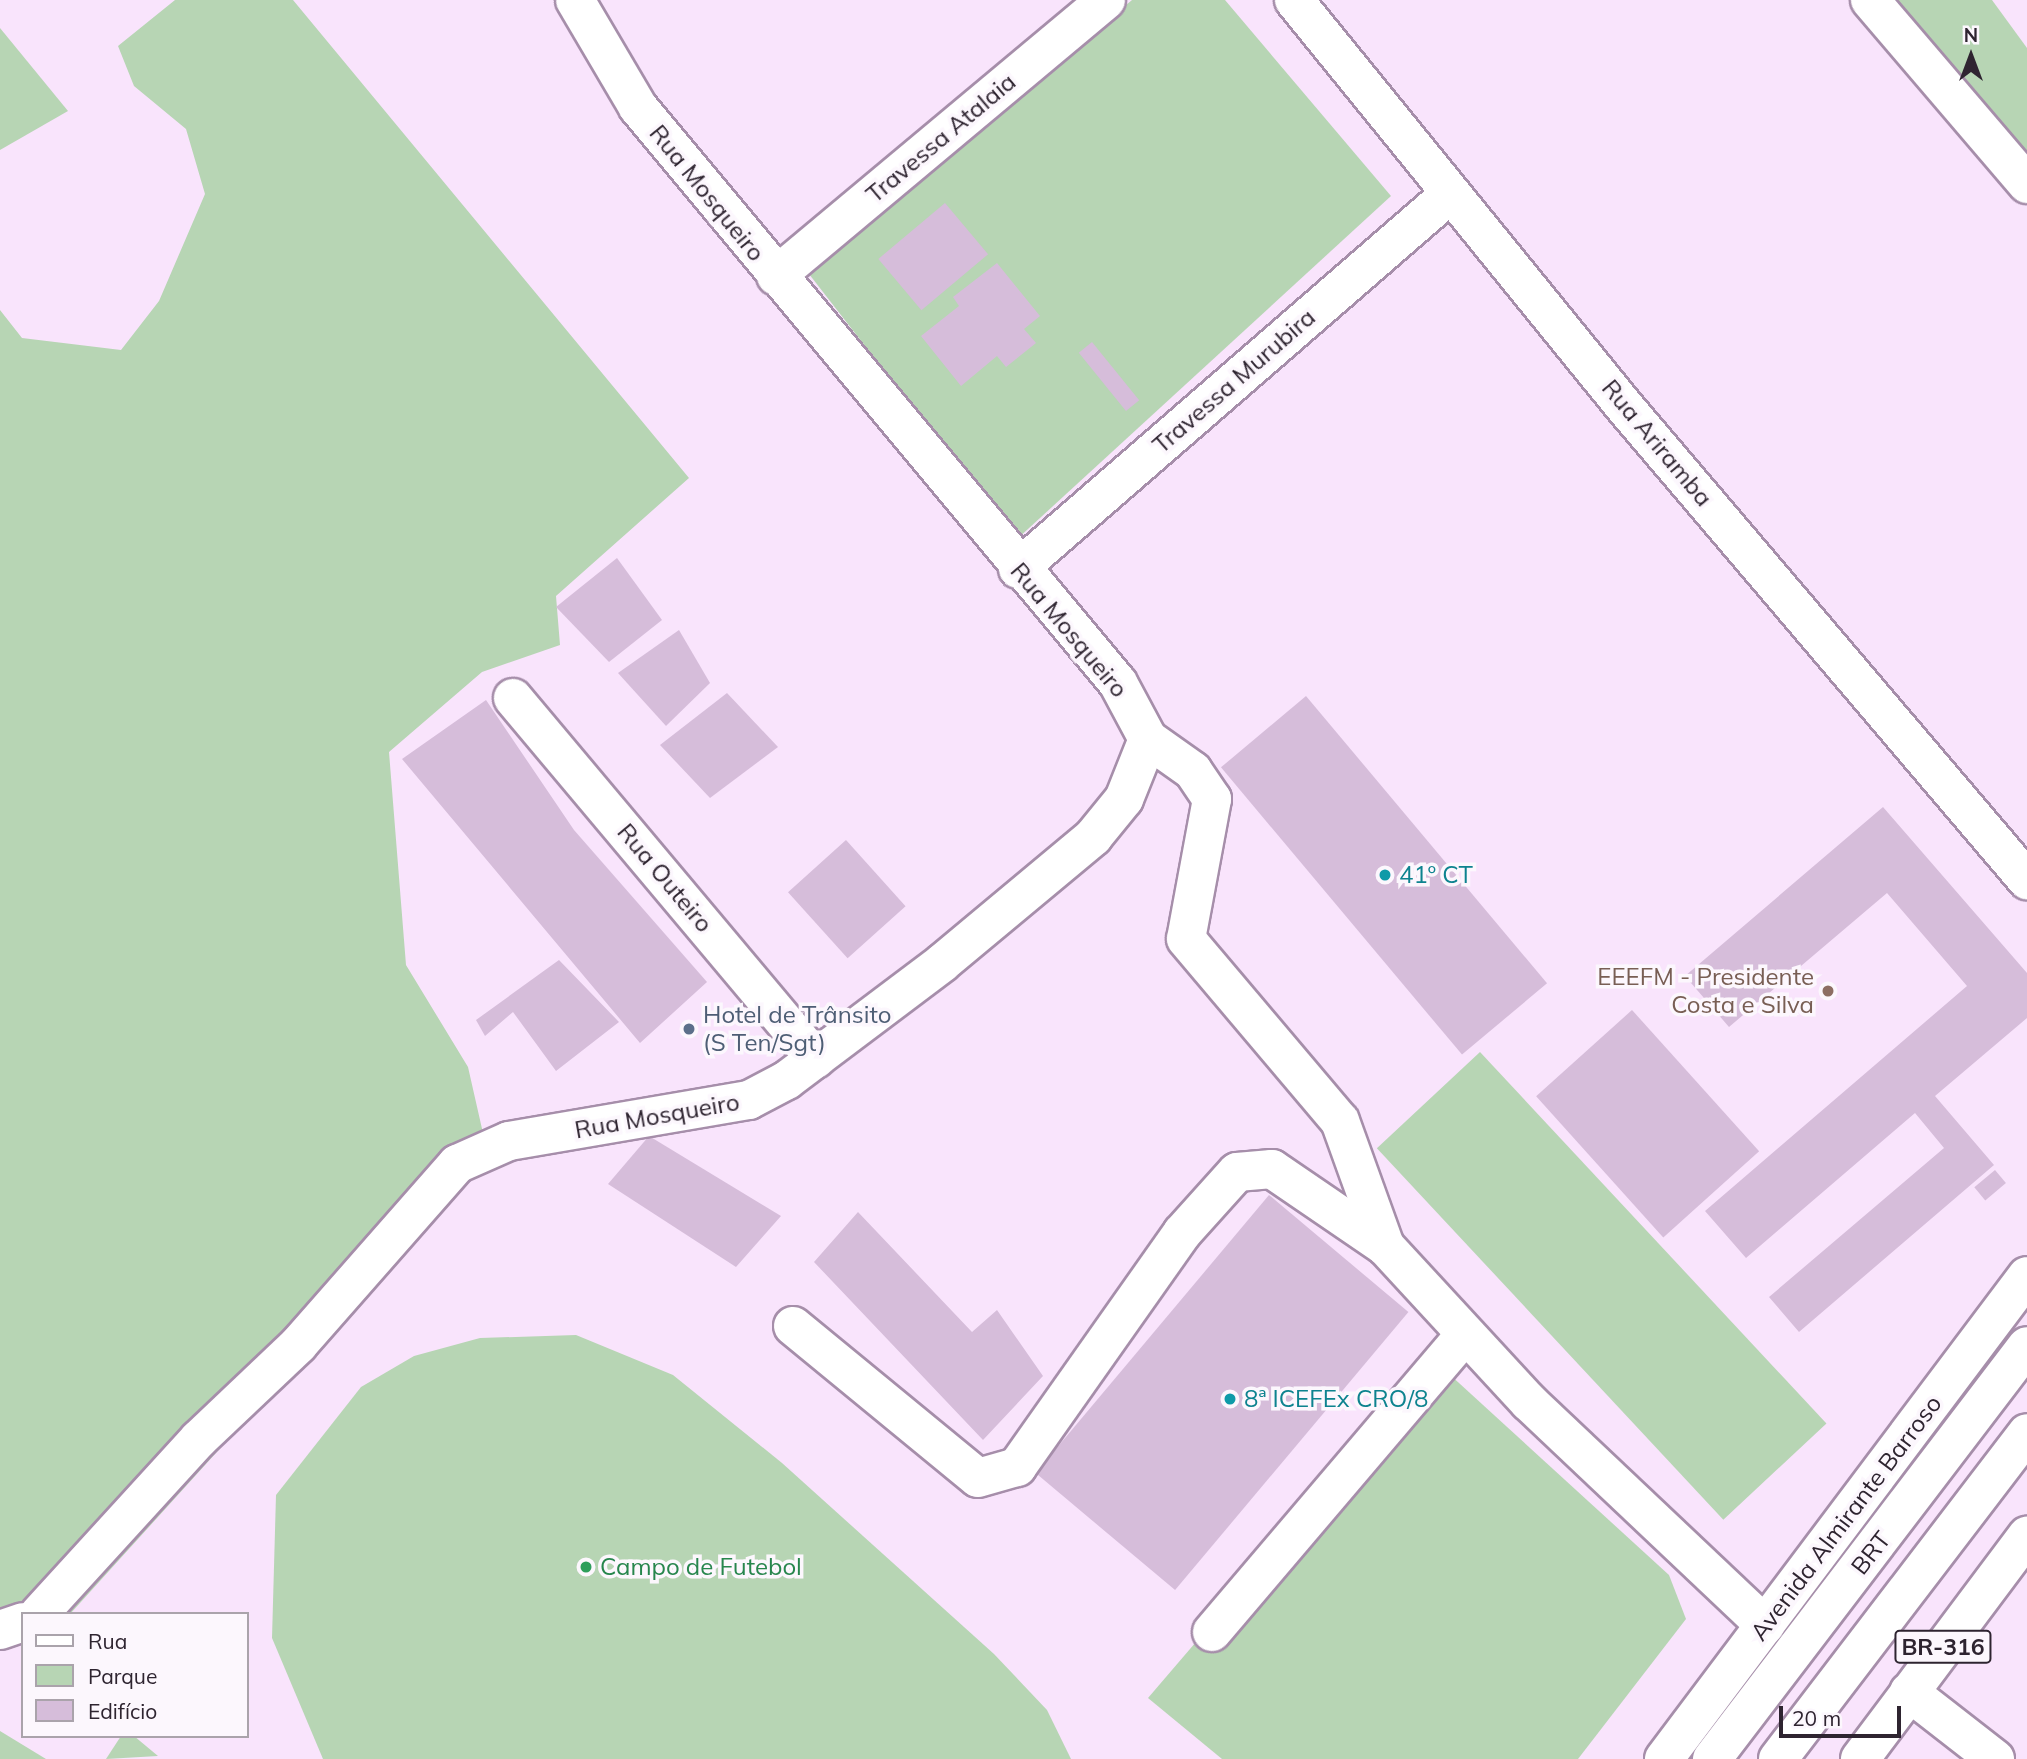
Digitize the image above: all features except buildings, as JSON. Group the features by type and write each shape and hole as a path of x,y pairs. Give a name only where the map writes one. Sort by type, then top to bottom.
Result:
{"main road":[{"name":"Rua Mosqueiro","path":"41,1612 200,1439 298,1345 457,1164 509,1141 749,1100 816,1059 942,963 1093,836 1124,799 1148,739 1118,683 1018,569 638,107 575,0"},
{"name":"Travessa Atalaia","path":"776,276 1107,0"},
{"name":"Rua Ariramba","path":"1293,0 1450,194 2027,880"},
{"path":"1870,0 2027,184"},
{"name":"Travessa Murubira","path":"1018,569 1450,194"},
{"name":"Rua Outeiro","path":"513,698 816,1059"},
{"path":"1148,739 1193,771 1212,799 1186,939 1340,1121 1385,1246"},
{"path":"793,1326 978,1478 1017,1467 1182,1233 1237,1172 1272,1169 1385,1246 1464,1336 1703,1572 1765,1625"},
{"name":"Avenida Almirante Barroso","path":"1664,1759 2027,1276"},
{"path":"1212,1632 1464,1336"},
{"name":"BRT","path":"1712,1759 2027,1346"},
{"path":"1778,1759 2027,1433"},
{"name":"BR-316","path":"1860,1759 2027,1536"},
{"path":"0,1630 21,1623"},
{"path":"1909,1692 1996,1759"}],"green space":[{"path":"175,0 293,0 689,478 556,596 560,645 482,672 389,752 406,965 468,1067 485,1142 352,1303 72,1612 21,1612 21,1644 0,1625 0,310 22,338 121,350 159,301 205,194 186,129 134,86 118,46"},
{"path":"1132,0 1225,0 1391,196 1016,540 809,274"},
{"path":"1895,0 1992,0 2027,48 2027,160"},
{"path":"0,28 68,111 0,150"},
{"path":"1480,1052 1826,1424 1723,1520 1377,1148"},
{"name":"Campo de Futebol","path":"576,1335 673,1375 782,1463 994,1654 1047,1710 1071,1759 323,1759 272,1638 276,1495 361,1387 414,1356 480,1338"},
{"path":"1436,1362 1669,1575 1686,1619 1578,1759 1222,1759 1148,1698"},
{"path":"0,1731 46,1759 0,1759"},
{"path":"120,1738 136,1738 158,1756 106,1759"}],"place":[{"name":"41º CT","path":"1385,875"},
{"name":"EEEFM - Presidente Costa e Silva","path":"1828,991"},
{"name":"Hotel de Trânsito (S Ten/Sgt)","path":"689,1029"},
{"name":"8ª ICEFEx CRO/8","path":"1230,1399"},
{"name":"Campo de Futebol","path":"586,1567"}]}
